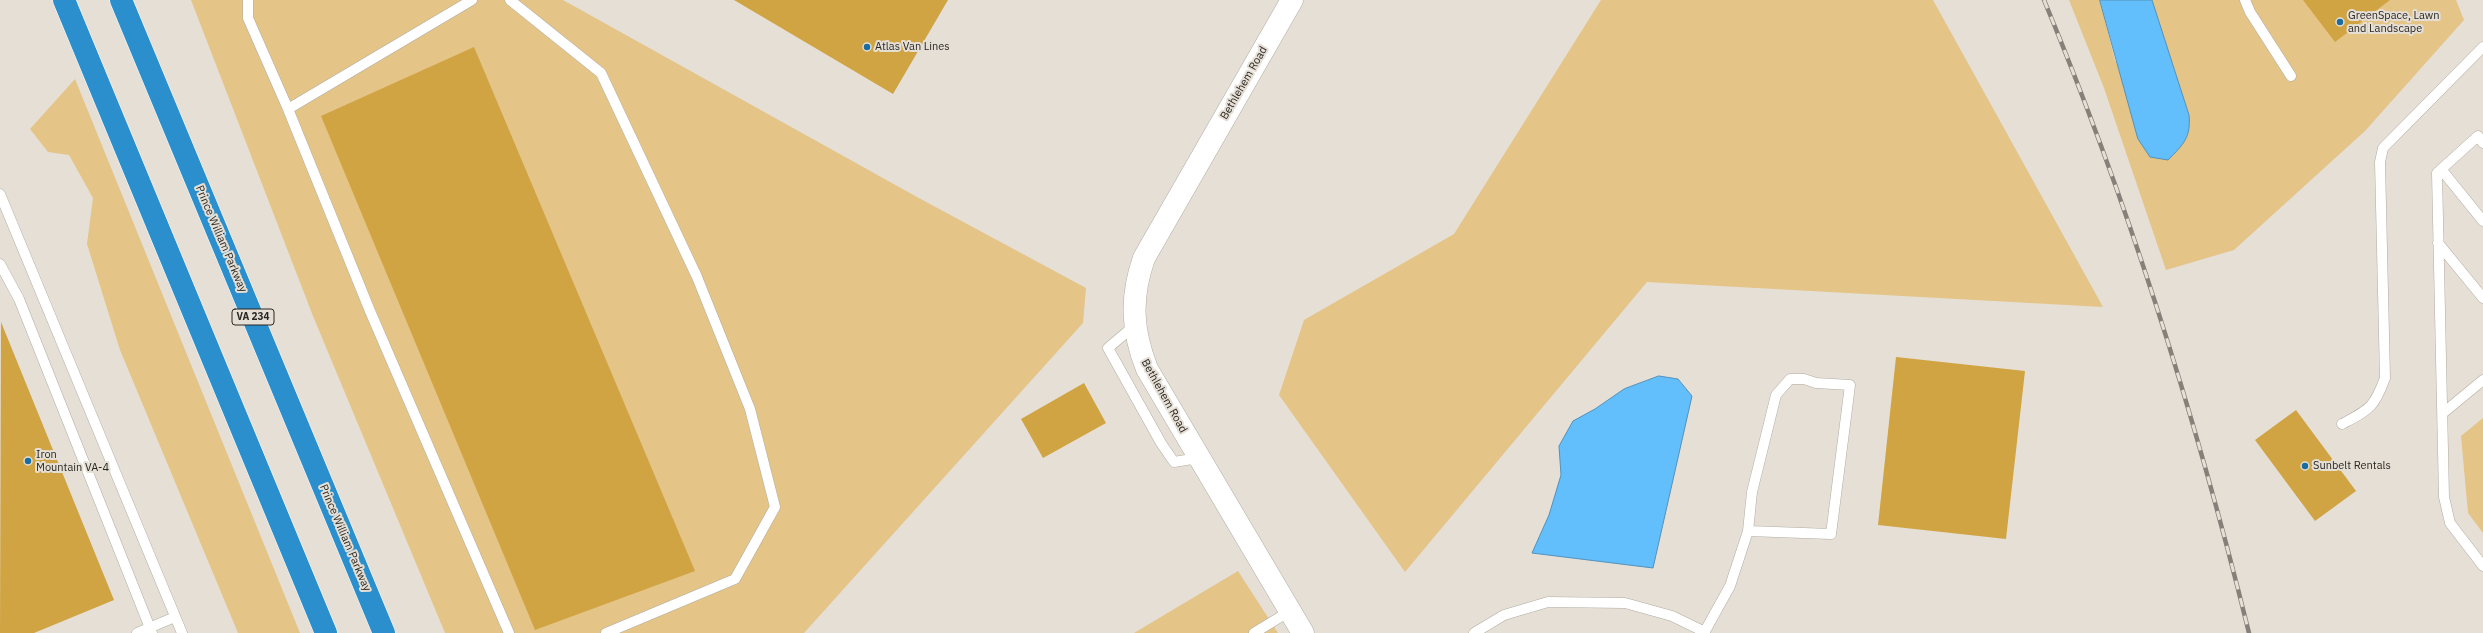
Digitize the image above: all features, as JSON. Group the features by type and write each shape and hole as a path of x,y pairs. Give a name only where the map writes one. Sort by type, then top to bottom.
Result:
{"highway":[{"path":"64,0 326,633"},
{"name":"Prince William Parkway","path":"122,0 384,633"}],"street":[{"name":"Bethlehem Road","path":"1292,0 1144,258 1135,287 1134,326 1139,348 1147,370 1303,633"}],"lane":[{"path":"248,0 248,18 288,109 370,311 509,633"},
{"path":"288,109 472,0"},
{"path":"510,0 601,73 697,277 750,409 776,507 735,579 624,630 606,633"},
{"path":"2245,0 2250,12 2291,76"},
{"path":"2342,424 2370,408 2378,399 2385,378 2380,162 2383,148 2483,47"},
{"path":"2483,143 2478,136 2437,173 2444,497 2450,523 2483,566"},
{"path":"2441,169 2483,221"},
{"path":"0,194 182,633"},
{"path":"2438,243 2483,298"},
{"path":"0,264 19,299 151,630"},
{"path":"1134,326 1108,348 1161,444 1174,462 1198,458"},
{"path":"1474,633 1504,615 1548,602 1625,603 1672,616 1704,632 1730,586 1748,531 1752,492 1776,395 1790,379 1850,385 1831,534 1748,531"},
{"path":"2443,413 2483,380"},
{"path":"1254,633 1290,612"},
{"path":"137,633 151,630 175,617"}],"shaded area":[{"path":"191,0 563,0 917,197 1086,288 1083,323 804,633 445,633 313,316"},
{"path":"1601,0 1933,0 2103,307 1647,282 1405,572 1279,395 1304,320 1454,234"},
{"path":"2069,0 2100,0 2115,61 2189,115 2152,0 2456,0 2464,20 2365,131 2234,250 2166,270 2104,88"},
{"path":"75,79 300,633 238,633 120,350 87,244 93,198 69,155 48,152 30,129"},
{"path":"2483,418 2483,533 2468,513 2461,436"},
{"path":"1238,571 1278,633 1134,633"}],"water":[{"path":"2100,0 2152,0 2189,115 2189,129 2185,140 2168,160 2150,157 2138,139"},
{"path":"1659,376 1678,379 1692,396 1653,568 1532,553 1549,515 1561,475 1559,446 1573,421 1595,409 1624,389"}],"building":[{"name":"Atlas Van Lines","path":"734,0 948,0 893,94"},
{"name":"GreenSpace, Lawn and Landscape","path":"2303,0 2390,0 2335,42"},
{"path":"474,47 695,571 535,630 321,116"},
{"name":"Iron Mountain VA-4","path":"1,322 114,600 34,633 0,633"},
{"path":"1896,357 2025,371 2006,539 1878,525"},
{"path":"1084,383 1106,423 1043,458 1021,419"},
{"name":"Sunbelt Rentals","path":"2296,410 2356,491 2315,521 2255,440"}],"railway":[{"path":"2044,0 2104,155 2158,313 2207,472 2249,633"}],"place":[{"name":"GreenSpace, Lawn and Landscape","path":"2340,22"},
{"name":"Atlas Van Lines","path":"867,47"},
{"name":"Iron Mountain VA-4","path":"28,461"},
{"name":"Sunbelt Rentals","path":"2305,466"}]}
